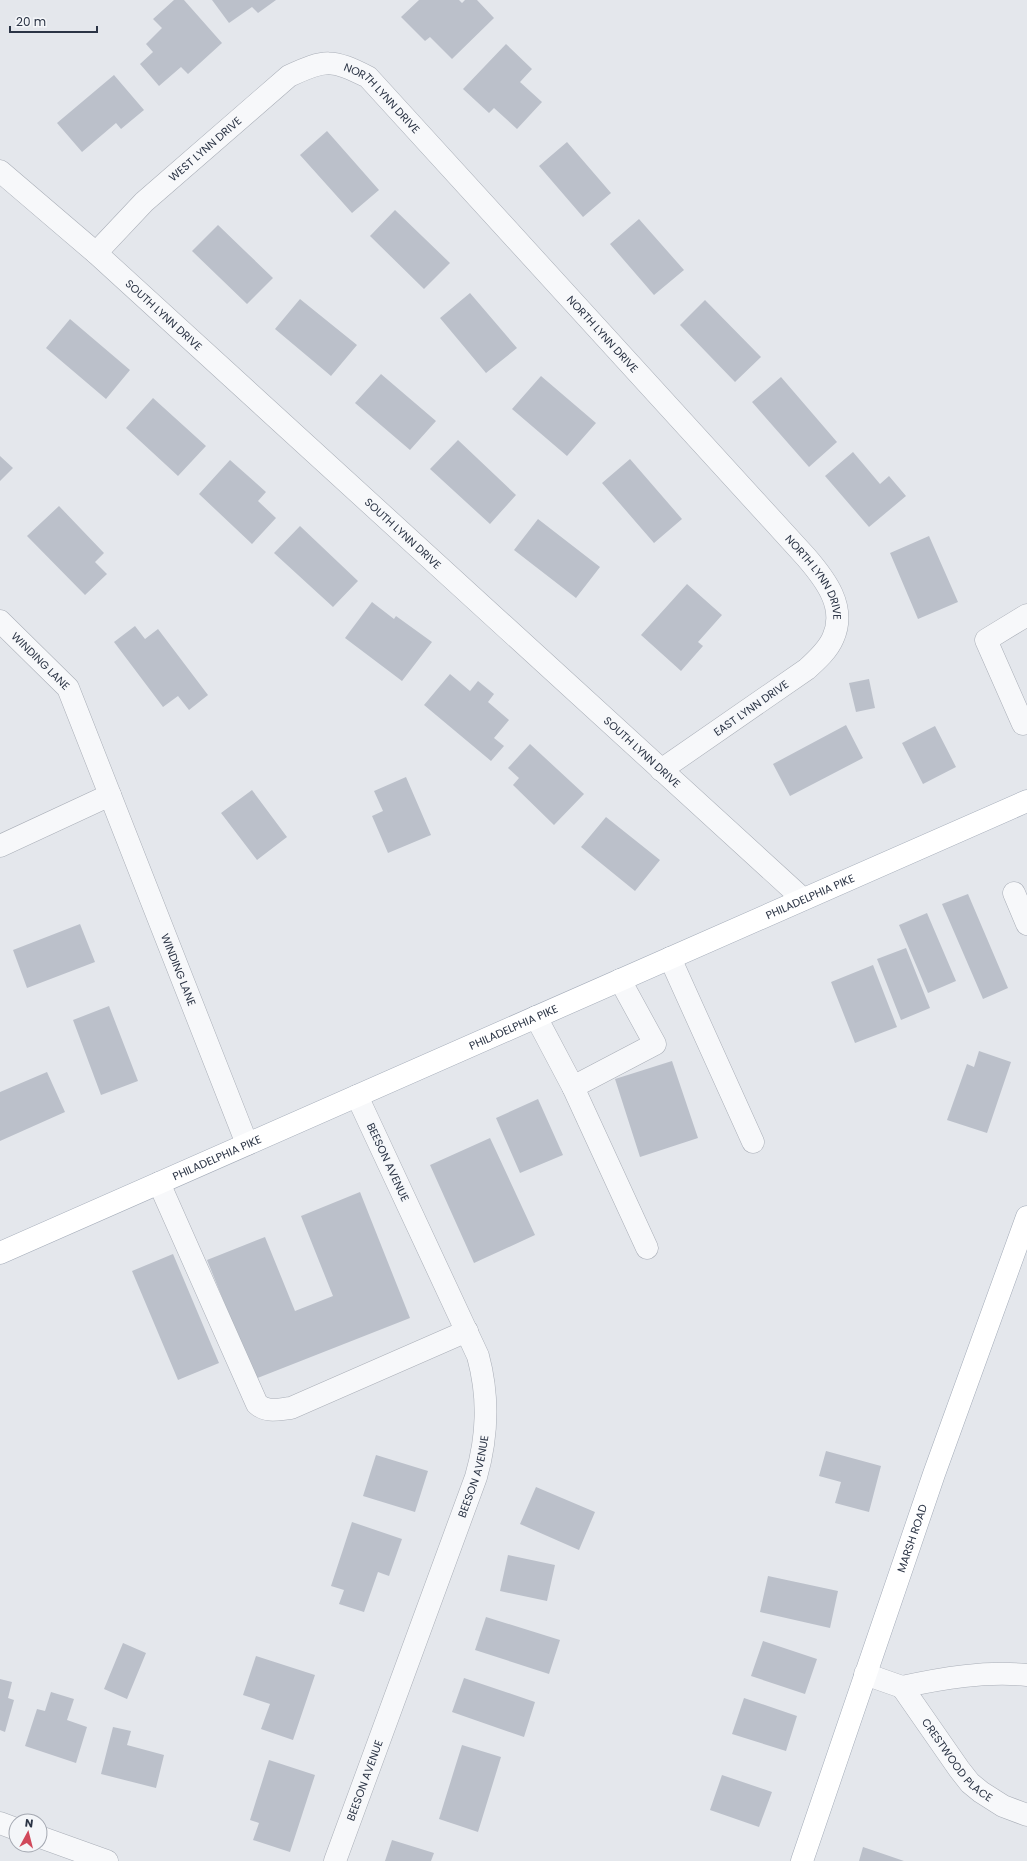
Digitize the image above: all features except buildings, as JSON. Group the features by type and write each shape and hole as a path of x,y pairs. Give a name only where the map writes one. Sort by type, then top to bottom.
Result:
{"main road":[{"name":"PHILADELPHIA PIKE","path":"0,1253 1027,800"},
{"name":"MARSH ROAD","path":"802,1861 934,1474 1027,1217"}],"street":[{"name":"WEST LYNN DRIVE","path":"96,253 144,202 289,76 309,67 326,62"},
{"name":"NORTH LYNN DRIVE","path":"326,62 348,67 368,78 806,557 825,580 836,601 836,620 833,637"},
{"name":"SOUTH LYNN DRIVE","path":"0,171 96,253 803,900"},
{"path":"1027,615 986,640 1023,724 1027,721"},
{"name":"WINDING LANE","path":"0,621 68,688 248,1144"},
{"name":"EAST LYNN DRIVE","path":"661,770 807,669 821,655 833,637"},
{"path":"0,846 110,795"},
{"path":"1014,893 1027,924"},
{"path":"670,958 753,1142"},
{"path":"572,1087 655,1044 620,980"},
{"path":"536,1017 572,1087 647,1248"},
{"name":"BEESON AVENUE","path":"335,1861 476,1477 482,1456 485,1432 484,1381 478,1356 357,1096"},
{"path":"159,1183 257,1404 262,1409 271,1410 292,1408 467,1331"},
{"path":"866,1674 902,1687 939,1678 991,1674 1027,1675"},
{"name":"CRESTWOOD PLACE","path":"902,1687 970,1783 1003,1806 1027,1815"},
{"path":"48,1840 107,1861"}]}
